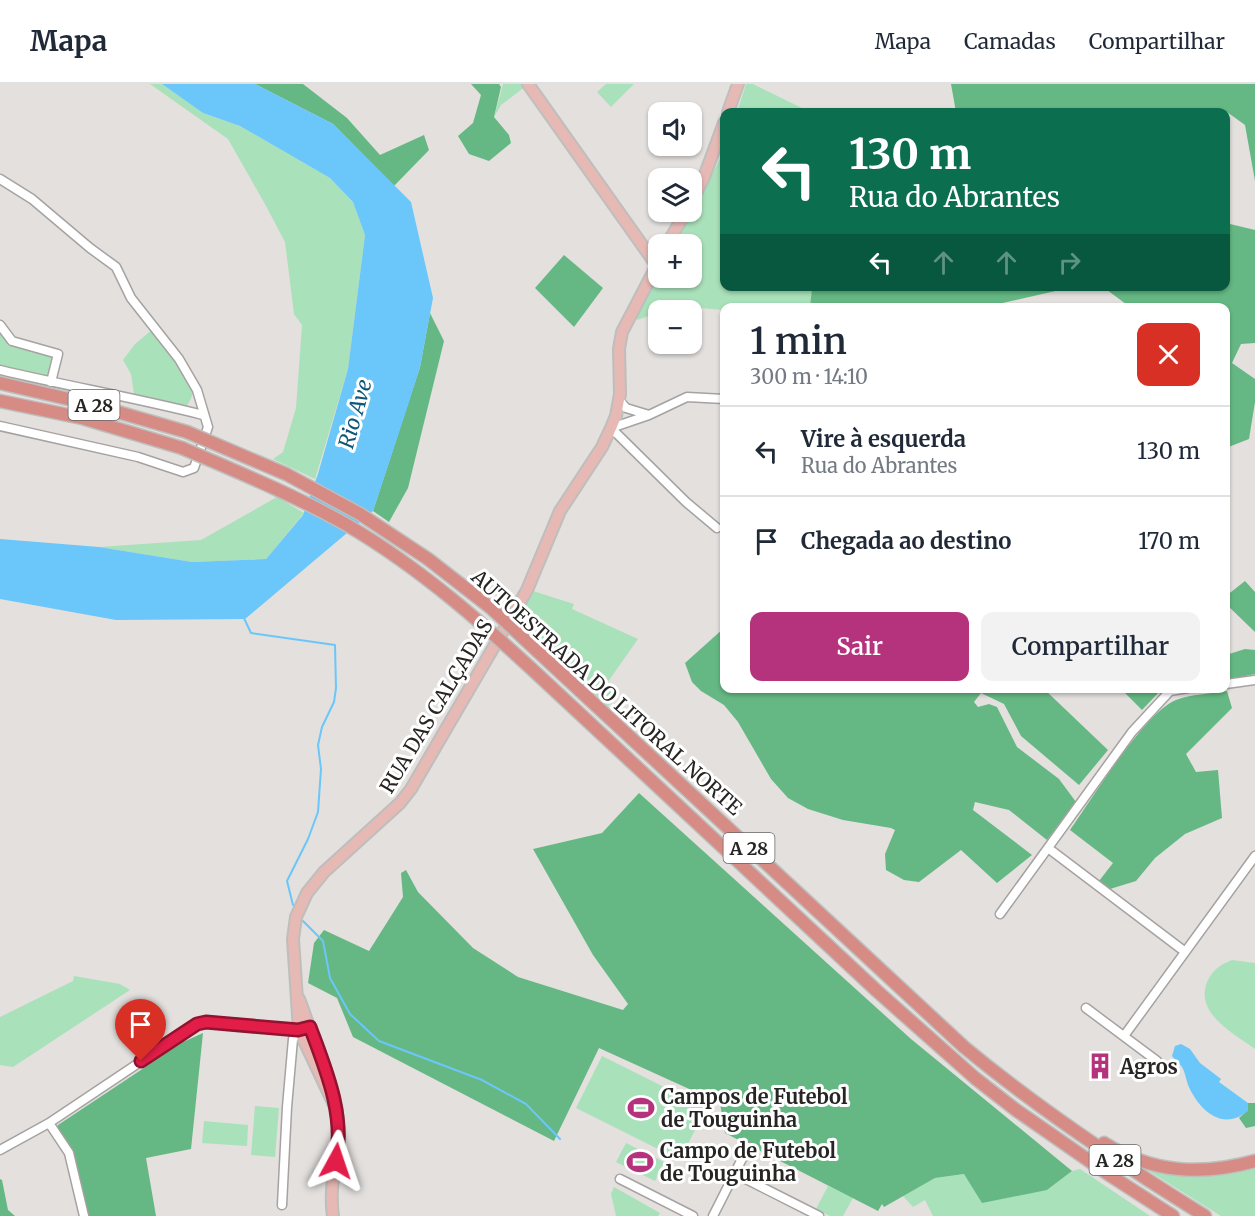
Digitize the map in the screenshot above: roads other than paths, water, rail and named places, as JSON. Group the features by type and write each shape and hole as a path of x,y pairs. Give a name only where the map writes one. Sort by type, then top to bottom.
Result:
{"highway":[{"name":"AUTOESTRADA DO LITORAL NORTE","path":"0,383 90,404 187,432 286,474 360,514 428,559 491,608 935,1022 1010,1085 1069,1129 1204,1216"},
{"name":"AUTOESTRADA DO LITORAL NORTE","path":"0,401 82,418 182,448 275,487 348,526 417,572 478,620 930,1039 1016,1110 1110,1176 1173,1216"},
{"path":"1069,1129 1076,1126 1125,1156 1173,1169 1216,1170 1255,1161"},
{"path":"1110,1176 1158,1216"}],"main road":[{"path":"528,84 648,250"},
{"path":"729,108 738,84"},
{"path":"702,181 720,134"},
{"name":"RUA DAS CALÇADAS","path":"295,989 293,939 296,917 307,893 324,872 400,803 411,789 527,590 560,511 602,447 616,416 619,400 619,349 622,332 648,283"},
{"path":"295,989 327,1071 337,1111 339,1147 330,1199 333,1216"},
{"path":"295,989 298,1030 337,1111"},
{"path":"298,1030 310,1027"}],"street":[{"path":"0,179 32,199 116,267 131,298 179,359 197,390 208,427 194,468 183,472 138,457 0,426"},
{"path":"0,325 12,341 58,354 51,382"},
{"path":"0,370 203,415"},
{"path":"717,528 686,502 611,428 649,415 687,398 720,399"},
{"path":"619,400 626,408 649,415"},
{"path":"1230,683 1255,680"},
{"path":"1000,914 1132,732 1168,693"},
{"path":"1048,848 1184,951"},
{"path":"1124,1036 1255,856"},
{"path":"1086,1008 1157,1061"},
{"path":"0,1150 49,1123 197,1024 206,1022 298,1030 292,1050 282,1205"},
{"path":"49,1123 69,1153 84,1216"},
{"path":"712,1216 736,1174 748,1147"},
{"path":"736,1174 819,1216"},
{"path":"620,1179 693,1216"}],"water":[{"name":"Rio Ave","path":"162,84 255,84 333,124 411,202 433,298 420,367 373,511 245,619 116,620 0,599 0,539 99,547 192,562 266,559 303,515 318,474 348,369 365,235 353,202 330,178 240,126 203,113"},
{"path":"1181,1044 1190,1049 1200,1063 1221,1079 1219,1082 1248,1103 1248,1111 1238,1117 1220,1119 1198,1103 1188,1085 1182,1067 1172,1056 1175,1046"}],"waterway":[{"path":"243,616 251,633 335,645 334,702 322,727 318,745 321,769 318,812 308,839 287,881 293,905"},
{"path":"303,921 323,941 330,978 350,1014 379,1041 482,1080 526,1104 560,1139"}],"place":[{"name":"Agros","path":"1100,1066"},
{"name":"Campos de Futebol de Touguinha","path":"641,1108"},
{"name":"Campo de Futebol de Touguinha","path":"640,1162"}]}
